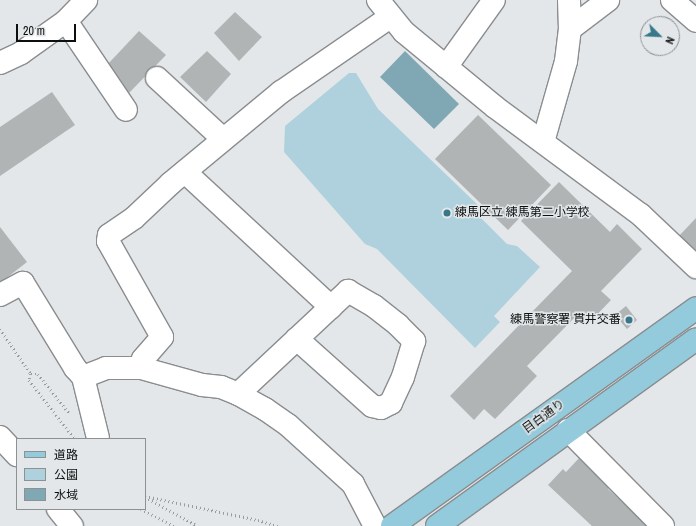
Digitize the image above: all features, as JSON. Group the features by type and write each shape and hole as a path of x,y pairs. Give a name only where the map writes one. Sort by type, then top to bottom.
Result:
{"main road":[{"name":"目白通り","path":"392,526 696,308"},
{"name":"目白通り","path":"436,526 696,339"}],"street":[{"path":"0,63 21,53 66,21 86,0"},
{"path":"446,66 494,0"},
{"path":"543,142 566,61 570,29 569,0"},
{"path":"570,29 608,0"},
{"path":"672,0 696,20"},
{"path":"141,368 142,359 162,337 108,241 110,235 134,218 223,139 281,92 334,54 384,9 404,32 495,107 641,216 696,267"},
{"path":"66,21 126,110"},
{"path":"157,78 223,139"},
{"path":"185,172 331,307"},
{"path":"0,295 23,283 75,368 83,377 98,438"},
{"path":"238,394 348,291 374,306 398,325 414,341 404,377 391,403 381,408 372,406 297,339"},
{"path":"83,377 106,368 141,368 202,385 221,387 238,394 266,409 288,425 354,484 375,526"},
{"path":"568,430 663,526"},
{"path":"59,510 72,526"}],"path":[{"path":"0,329 31,374"},
{"path":"31,374 38,374 71,415"},
{"path":"31,374 29,380 74,438"},
{"path":"146,496 258,520 278,526"},
{"path":"146,497 198,526"},
{"path":"143,510 174,526"}],"green space":[{"path":"349,73 356,73 378,109 481,208 477,214 507,244 517,246 540,267 494,316 500,322 475,348 377,249 365,244 284,152 285,126"}],"water":[{"path":"405,51 459,104 434,129 380,77"}],"building":[{"path":"235,12 262,37 239,61 214,33"},
{"path":"139,31 166,55 129,93 107,65"},
{"path":"207,51 231,74 206,102 180,77"},
{"path":"52,92 75,125 0,176 0,127"},
{"path":"478,115 551,185 508,230 435,159"},
{"path":"559,182 610,232 617,224 642,249 601,291 611,300 589,323 579,313 527,366 537,376 495,419 484,409 474,420 450,396 572,271 521,221"},
{"path":"696,218 696,254 678,237"},
{"path":"0,227 27,262 0,283"},
{"path":"626,306 637,320 627,329 615,315"},
{"path":"581,456 613,484 608,489 649,526 592,526 548,485 563,469 566,472"}],"place":[{"name":"練馬区立 練馬第二小学校","path":"447,213"},
{"name":"練馬警察署 貫井交番","path":"629,320"}]}
